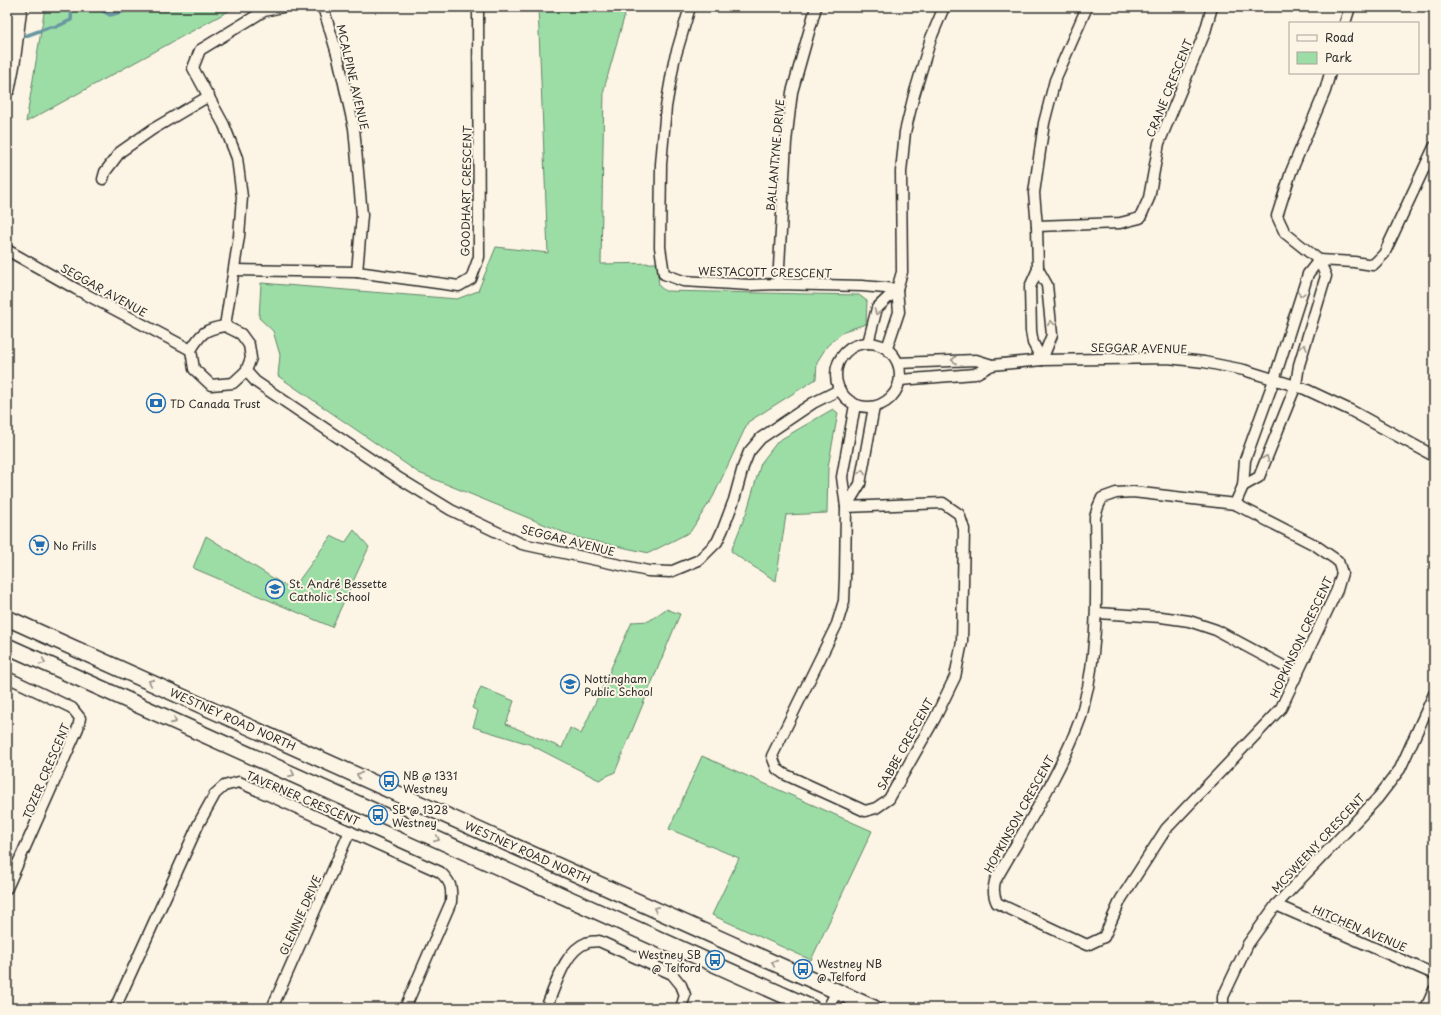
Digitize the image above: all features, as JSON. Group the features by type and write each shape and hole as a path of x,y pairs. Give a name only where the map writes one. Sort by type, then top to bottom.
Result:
{"main road":[{"path":"7,89 19,7"},
{"name":"WESTNEY ROAD NORTH","path":"7,618 874,1008"},
{"path":"7,646 812,1008"}],"street":[{"path":"225,326 239,236 242,198 237,158 224,125 193,68 200,50 264,11 283,7"},
{"name":"MCALPINE AVENUE","path":"323,7 338,57 354,128 362,216 357,272"},
{"name":"GOODHART CRESCENT","path":"234,270 357,272 459,286 471,279 479,257 478,7"},
{"name":"WESTACOTT CRESCENT","path":"690,7 674,61 666,107 661,164 660,217 660,247 664,274 683,281 750,285 778,284 862,286 897,289"},
{"name":"BALLANTYNE DRIVE","path":"778,284 786,142 792,92 816,7"},
{"path":"887,348 898,312 897,289 902,272 902,172 905,132 931,38 944,7"},
{"path":"1042,360 1032,343 1031,332 1030,287 1038,269 1037,226 1034,193 1044,124 1055,80 1086,7"},
{"name":"CRANE CRESCENT","path":"1037,226 1120,223 1140,218 1149,198 1159,143 1205,32 1212,7"},
{"path":"1345,22 1350,7"},
{"path":"1243,486 1259,477 1296,385 1299,365 1326,276 1319,260 1285,233 1277,216 1291,172 1325,91 1330,74"},
{"path":"103,180 105,172 120,152 154,129 209,96"},
{"path":"1319,260 1354,262 1373,265 1384,254 1434,147"},
{"name":"SEGGAR AVENUE","path":"7,250 76,289 191,350"},
{"path":"1235,504 1243,486 1245,460 1274,380 1308,274 1319,260"},
{"path":"1038,269 1047,285 1052,335 1042,360"},
{"path":"868,343 877,308 897,289"},
{"path":"225,326 241,334 249,345 251,358 246,371 233,383 211,385 194,369 191,350 200,335 214,328 225,326"},
{"path":"868,343 878,344 887,348 898,363 900,371 900,380 897,390 892,398 884,404 865,408 855,405 846,399 839,390 836,379 836,368 841,358 848,350 857,345 868,343"},
{"name":"SEGGAR AVENUE","path":"900,380 975,374 992,365 1042,360 1168,358 1210,363 1244,370 1274,380 1296,385 1350,410 1434,456"},
{"name":"SEGGAR AVENUE","path":"898,363 976,360 992,365"},
{"name":"SEGGAR AVENUE","path":"246,371 256,382 397,477 451,510 522,544 648,571 670,572 699,560 717,542 734,500 743,467 749,452 761,438 813,403 839,390"},
{"name":"SABBE CRESCENT","path":"846,507 943,503 959,514 964,530 962,642 954,677 935,718 889,799 876,808 865,811 784,774 777,769 772,756 837,624 844,601 846,507 842,477 855,405"},
{"path":"846,507 860,484 874,407"},
{"name":"HOPKINSON CRESCENT","path":"1133,492 1235,504 1315,545 1338,561 1342,573 1337,590 1282,708 1166,829 1121,899 1104,937 1087,944 996,903 993,897 993,889 996,881 1059,768 1082,715 1091,669 1097,613 1095,517 1102,498 1116,494 1133,492"},
{"path":"1097,613 1160,617 1189,621 1216,630 1298,674"},
{"name":"TOZER CRESCENT","path":"7,677 72,708 80,718 78,728 7,888"},
{"name":"MCSWEENY CRESCENT","path":"1224,1008 1223,997 1248,944 1276,905 1377,799 1400,768 1434,694"},
{"name":"TAVERNER CRESCENT","path":"115,1008 199,823 215,794 224,786 240,782 440,872 449,880 452,892 451,902 405,1008"},
{"name":"GLENNIE DRIVE","path":"272,1008 350,831"},
{"name":"HITCHEN AVENUE","path":"1276,905 1434,974"},
{"path":"546,1008 567,960 576,949 587,942 599,941 672,974 681,985 685,995 681,1008"},
{"path":"1426,1008 1434,990"},
{"path":"828,1008 837,991"}],"green space":[{"path":"45,7 236,7 26,122"},
{"path":"538,7 627,7 604,89 601,264 657,263 659,286 665,291 859,295 867,301 866,324 844,331 827,346 817,362 816,379 748,422 713,497 690,532 649,553 575,537 419,473 278,376 280,355 273,331 259,318 261,283 457,299 478,291 496,247 548,253"},
{"path":"833,409 838,413 828,467 827,513 786,515 776,581 731,551 747,511 761,463 778,441"},
{"path":"354,530 369,547 332,627 193,568 206,536 292,590 331,536 345,543"},
{"path":"666,609 680,614 615,772 599,780 529,744 473,727 478,711 472,708 481,687 514,701 506,724 562,748 570,728 581,734 632,622 649,621"},
{"path":"702,756 872,831 811,960 712,915 739,858 669,829"}],"waterway":[{"path":"20,38 50,27 56,27 71,20 72,7"},
{"path":"96,7 110,15 125,11 128,7"}],"place":[{"name":"TD Canada Trust","path":"156,403"},
{"name":"No Frills","path":"39,545"},
{"name":"St. André Bessette Catholic School","path":"275,589"},
{"name":"Nottingham Public School","path":"570,684"},
{"name":"NB @ 1331 Westney","path":"389,781"},
{"name":"SB @ 1328 Westney","path":"378,815"},
{"name":"Westney SB @ Telford","path":"715,960"},
{"name":"Westney NB @ Telford","path":"803,969"}]}
